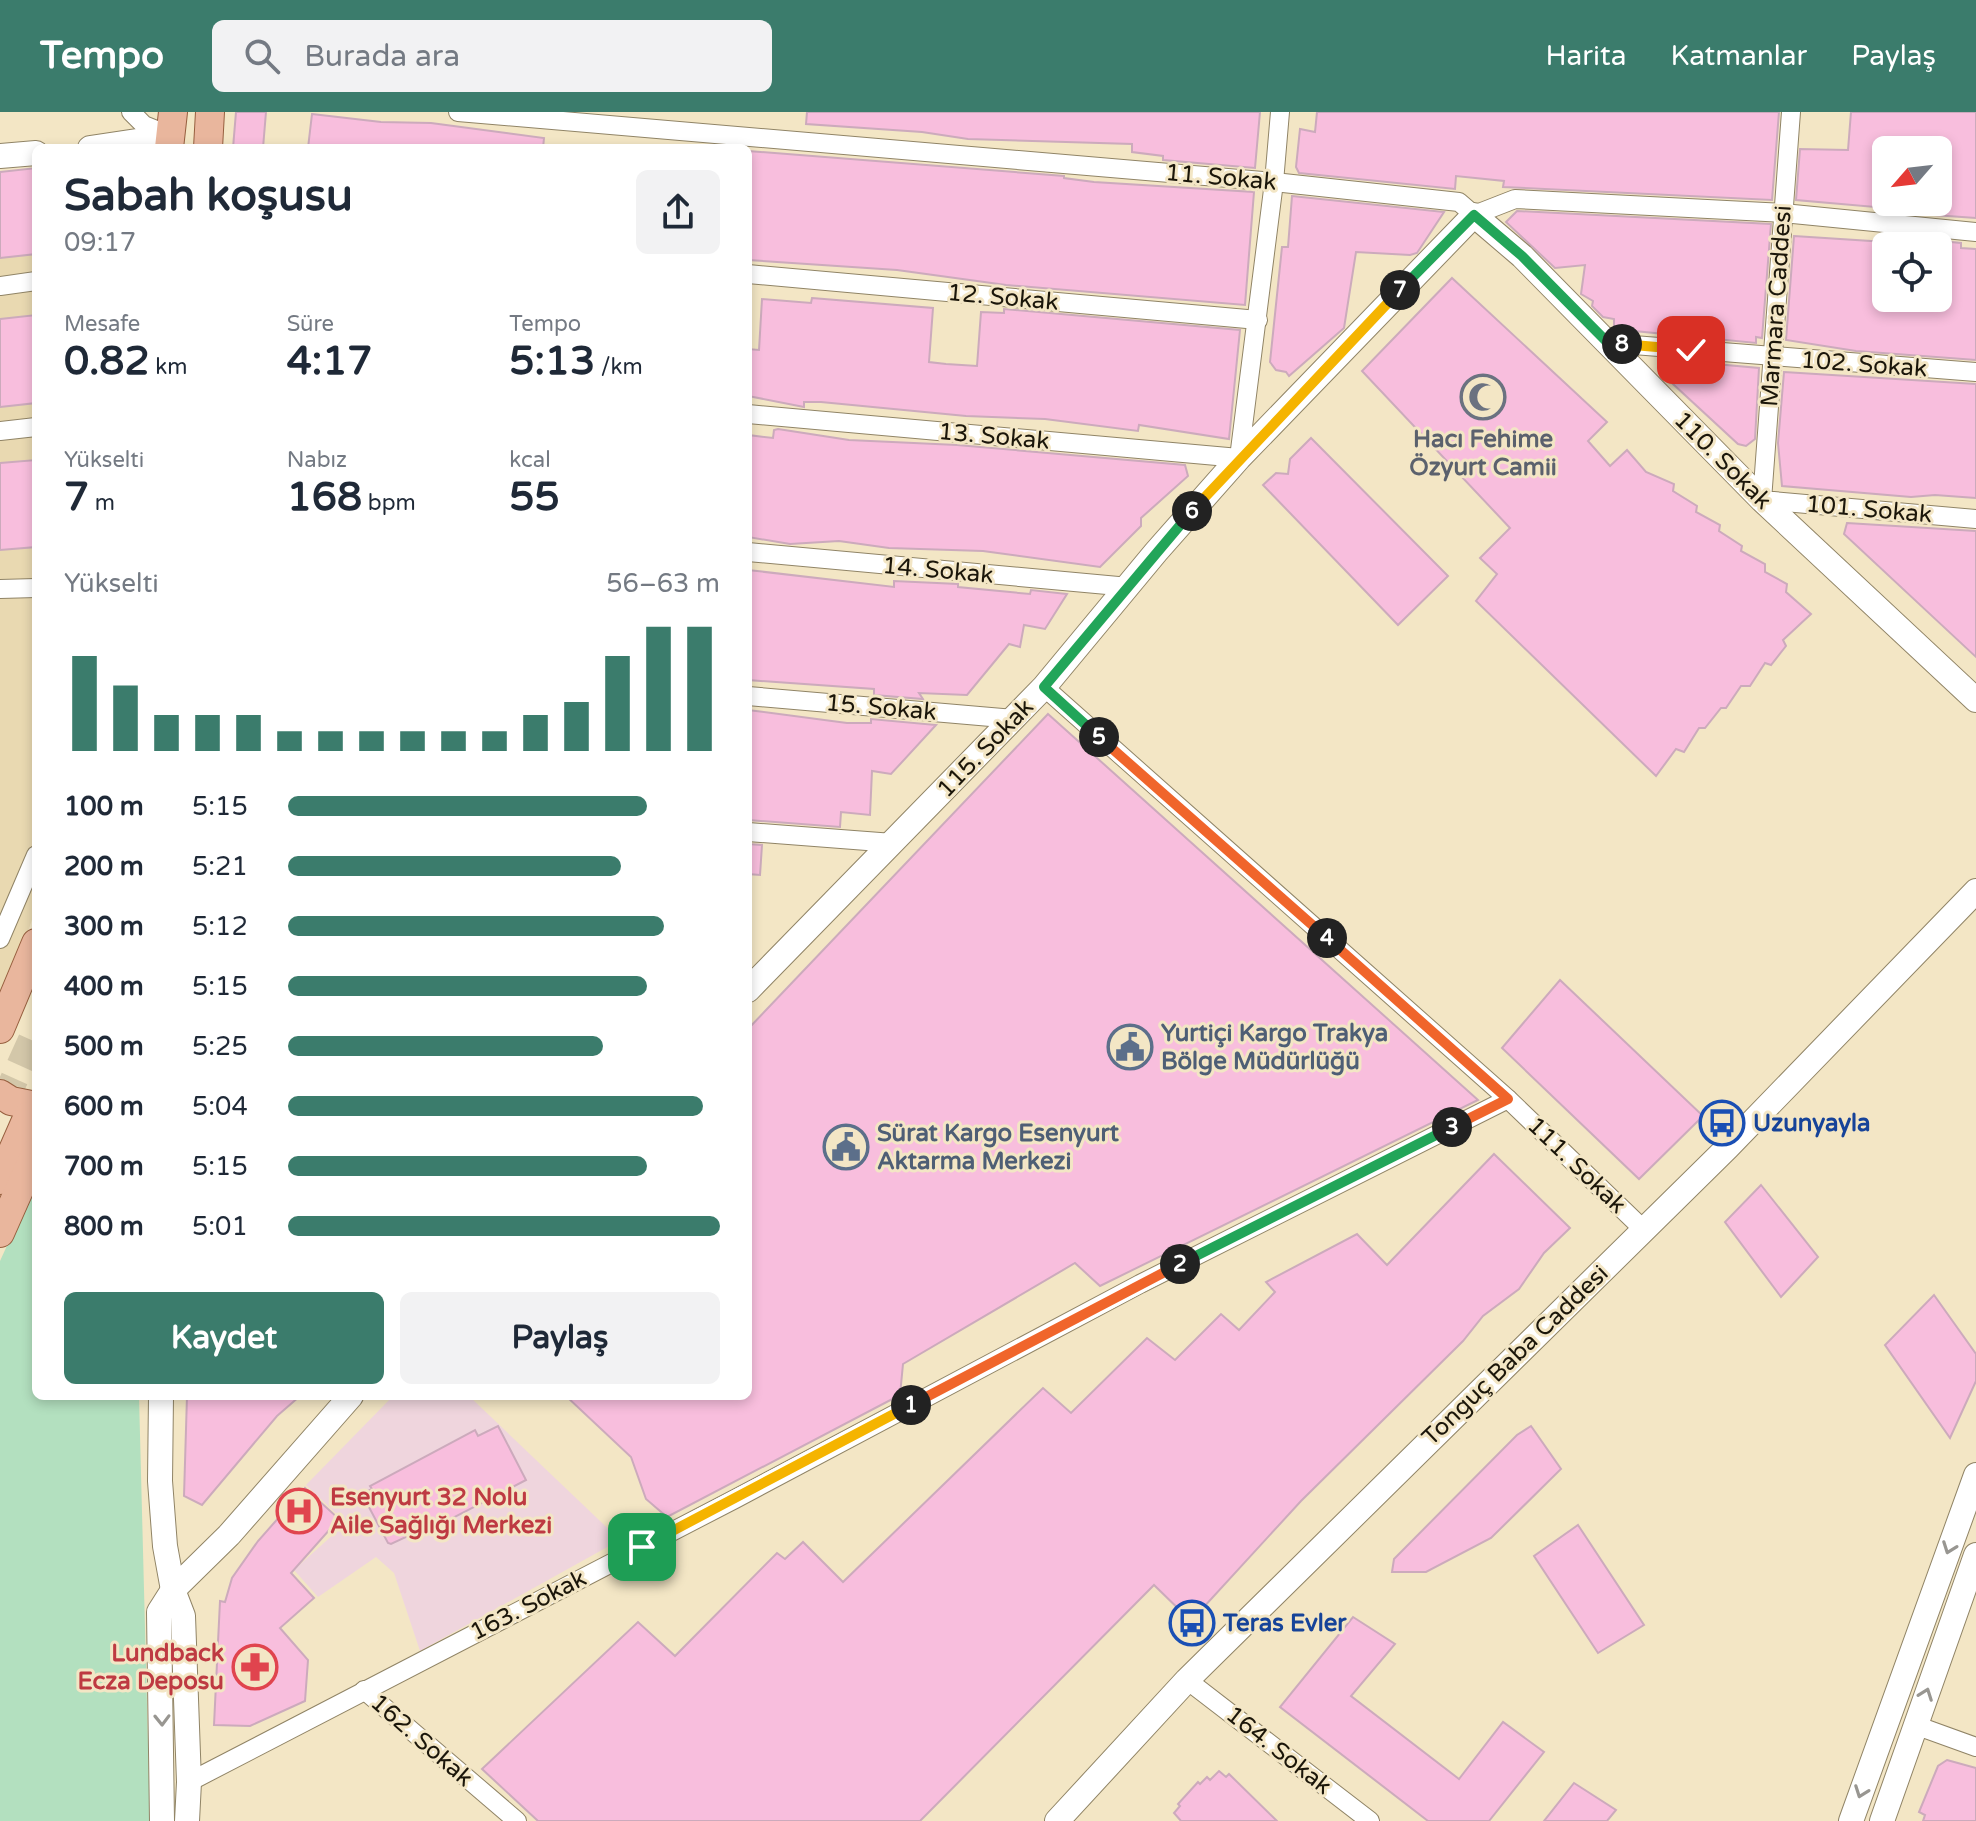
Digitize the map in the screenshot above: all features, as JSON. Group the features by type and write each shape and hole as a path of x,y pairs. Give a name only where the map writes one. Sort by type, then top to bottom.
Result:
{"main road":[{"path":"208,144 210,112"},
{"path":"0,1029 26,992 32,963"},
{"path":"0,1180 13,1106"},
{"path":"0,1233 32,1161"}],"street":[{"path":"131,112 144,125 171,132"},
{"name":"11. Sokak","path":"458,112 1274,182 1459,202 1474,215"},
{"path":"1239,458 1258,320 1280,112"},
{"name":"Marmara Caddesi","path":"1762,500 1791,112"},
{"path":"110,144 171,132"},
{"path":"0,156 32,153"},
{"path":"1474,215 1515,199 1783,213 1976,232"},
{"name":"110. Sokak","path":"1474,215 1522,256 1762,500 1976,700"},
{"name":"115. Sokak","path":"752,983 1014,719 1239,458 1474,215"},
{"name":"12. Sokak","path":"752,274 1258,320"},
{"path":"0,286 32,282"},
{"name":"102. Sokak","path":"1608,343 1976,372"},
{"name":"13. Sokak","path":"752,414 1239,458"},
{"path":"0,431 32,427"},
{"name":"101. Sokak","path":"1762,500 1976,519"},
{"name":"14. Sokak","path":"752,552 1129,587"},
{"path":"0,589 32,588"},
{"name":"111. Sokak","path":"1044,687 1508,1099 1643,1229"},
{"name":"15. Sokak","path":"752,696 1014,719"},
{"path":"752,832 893,843"},
{"path":"0,939 32,864"},
{"name":"Tonguç Baba Caddesi","path":"1057,1821 1187,1680 1728,1147 1976,891"},
{"name":"163. Sokak","path":"189,1782 735,1499 1140,1284 1508,1099"},
{"path":"161,1400 160,1481 165,1546 173,1590 183,1616 189,1782 187,1821"},
{"path":"162,1821 159,1612 173,1590 229,1535 347,1400"},
{"path":"1851,1821 1976,1475"},
{"path":"1882,1821 1976,1555"},
{"name":"164. Sokak","path":"1187,1680 1370,1821"},
{"name":"162. Sokak","path":"364,1690 517,1821"},
{"path":"1915,1725 1976,1747"}],"shaded area":[{"path":"32,176 32,919 17,966 0,996 0,180"},
{"path":"389,1400 473,1400 620,1540 420,1651 394,1573 376,1557 318,1597 294,1570 346,1523 306,1485"}],"green space":[{"path":"32,1191 32,1400 139,1400 150,1821 0,1821 0,1261"}],"building":[{"path":"236,112 266,112 263,144 233,144"},
{"path":"807,112 1260,112 1255,168 1163,160 1163,156 1132,152 1132,144 968,139 922,132 806,124"},
{"path":"1317,112 1779,112 1772,200 1503,187 1504,181 1456,176 1455,189 1299,173 1296,167 1300,129 1315,132"},
{"path":"1851,112 1976,112 1976,218 1948,216 1952,216 1952,136 1872,136 1872,207 1796,200 1800,149 1848,150"},
{"path":"312,114 381,122 431,123 544,138 543,144 308,144"},
{"path":"752,151 1064,176 1094,182 1254,192 1245,305 1006,285 897,270 752,260"},
{"path":"32,168 32,254 0,258 0,172"},
{"path":"1292,196 1444,212 1417,253 1356,252 1344,328 1289,376 1276,370 1270,362 1282,247 1288,247"},
{"path":"1517,211 1771,224 1762,338 1756,337 1756,343 1614,329 1614,319 1603,317 1592,306 1593,301 1581,294 1585,265 1555,268 1506,222"},
{"path":"1794,236 1872,241 1872,312 1952,312 1952,242 1961,243 1961,248 1976,249 1976,360 1856,351 1786,340"},
{"path":"1452,278 1607,422 1588,441 1610,466 1627,450 1646,472 1674,484 1673,491 1697,506 1696,512 1720,525 1719,531 1742,546 1741,551 1765,564 1765,572 1787,584 1786,592 1811,614 1783,640 1786,646 1771,665 1765,663 1750,686 1741,686 1726,708 1721,708 1705,728 1699,728 1684,752 1676,749 1656,776 1476,601 1497,574 1480,558 1510,528 1362,371"},
{"path":"812,298 933,308 929,362 977,366 981,312 1004,313 1004,309 1240,330 1229,439 1139,425 1138,431 1045,419 966,416 821,402 804,402 804,407 752,397 752,349 759,350 762,299 811,303"},
{"path":"32,315 32,403 0,407 0,319"},
{"path":"1660,359 1759,368 1755,439 1746,446 1738,444 1660,372"},
{"path":"1784,372 1976,384 1976,498 1911,497 1782,486 1778,443"},
{"path":"774,430 849,440 957,445 1185,465 1188,476 1141,518 1141,526 1100,567 983,551 889,548 839,541 790,544 752,538 752,435 773,438"},
{"path":"1311,438 1448,576 1398,625 1263,485 1276,473 1288,474 1290,459"},
{"path":"32,460 32,547 0,550 0,463"},
{"path":"1847,523 1976,531 1976,657 1844,534"},
{"path":"752,570 894,587 894,581 958,584 958,587 1030,594 1031,590 1067,594 1045,629 1024,625 1020,647 1009,644 967,695 919,693 923,699 874,695 874,689 752,680"},
{"path":"752,711 847,723 871,723 871,719 936,725 891,774 872,771 870,815 841,812 840,827 752,820"},
{"name":"Yurtiçi Kargo Trakya Bölge Müdürlüğü","path":"1048,714 1478,1100 1100,1286 1075,1263 903,1364 900,1395 667,1517 646,1499 631,1457 570,1400 752,1400 752,1025"},
{"path":"752,844 762,845 760,875 752,874"},
{"path":"1560,980 1703,1116 1639,1179 1502,1048"},
{"path":"1494,1154 1570,1228 1544,1253 1519,1289 1483,1316 1463,1341 1301,1501 1191,1621 1154,1585 920,1821 538,1821 482,1769 638,1622 675,1656 777,1553 785,1559 803,1542 843,1582 1043,1388 1071,1413 1147,1338 1175,1360 1221,1314 1239,1330 1275,1292 1266,1282 1357,1234 1387,1265"},
{"path":"1761,1185 1818,1257 1781,1297 1725,1222"},
{"path":"1934,1295 1976,1354 1976,1381 1950,1438 1885,1345"},
{"path":"187,1400 295,1400 277,1416 202,1505 184,1496"},
{"path":"498,1426 526,1480 412,1539 410,1535 388,1543 362,1494 372,1489 370,1486 475,1430 478,1436"},
{"path":"1531,1426 1561,1469 1491,1538 1426,1572 1392,1572 1394,1559 1517,1435"},
{"path":"305,1488 339,1519 291,1573 314,1598 280,1628 308,1660 305,1701 250,1726 214,1725 220,1601 225,1602 232,1578 258,1541"},
{"path":"1578,1525 1644,1625 1598,1653 1534,1556"},
{"path":"1353,1617 1395,1644 1351,1696 1459,1779 1503,1722 1544,1752 1489,1821 1428,1821 1280,1707"},
{"path":"1947,1760 1976,1768 1976,1821 1923,1821 1925,1815 1919,1812 1938,1766"},
{"path":"1219,1771 1226,1777 1229,1774 1277,1821 1181,1821 1174,1813 1180,1806 1178,1804 1198,1782 1200,1784 1207,1777 1210,1780"},
{"path":"1574,1783 1616,1810 1607,1821 1544,1821"}],"tunnel":[{"path":"3,1104 32,1040"}],"place":[{"name":"Hacı Fehime Özyurt Camii","path":"1483,397"},
{"name":"Yurtiçi Kargo Trakya Bölge Müdürlüğü","path":"1130,1047"},
{"name":"Uzunyayla","path":"1722,1123"},
{"name":"Sürat Kargo Esenyurt Aktarma Merkezi","path":"846,1147"},
{"name":"Esenyurt 32 Nolu Aile Sağlığı Merkezi","path":"299,1511"},
{"name":"Teras Evler","path":"1192,1623"},
{"name":"Lundback Ecza Deposu","path":"255,1667"}],"route":[{"path":"642,1547 1140,1284 1508,1099 1044,687 1239,458 1474,215 1522,256 1608,343 1691,350"}]}
